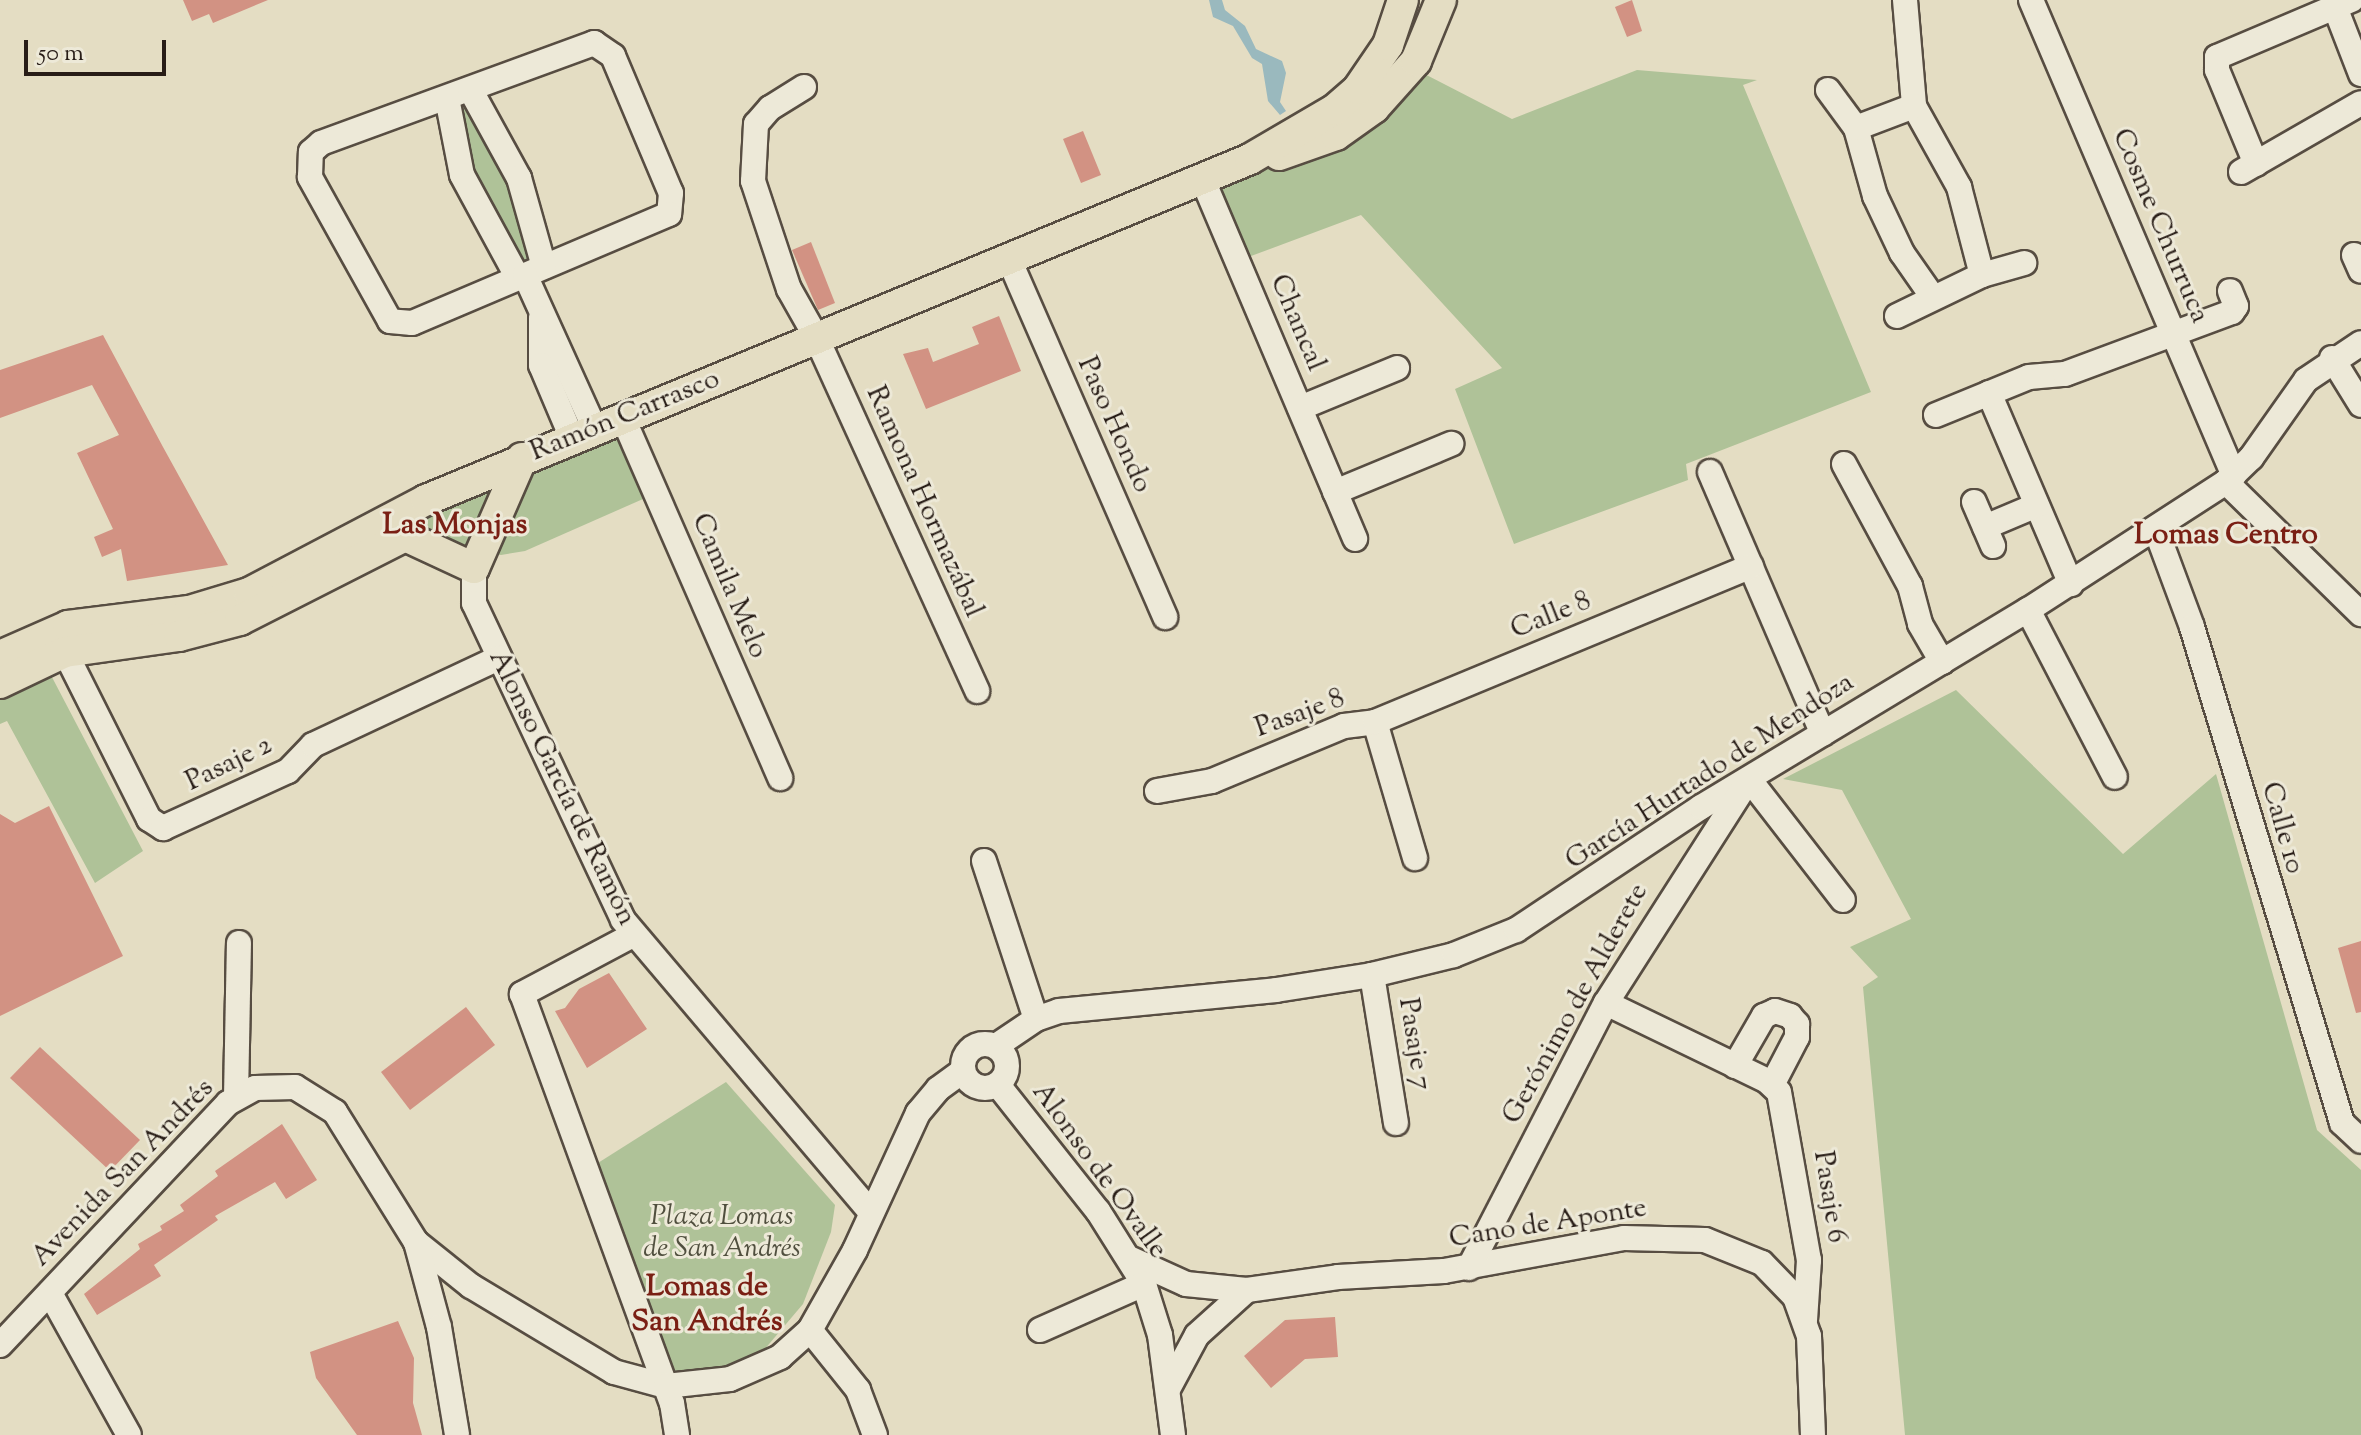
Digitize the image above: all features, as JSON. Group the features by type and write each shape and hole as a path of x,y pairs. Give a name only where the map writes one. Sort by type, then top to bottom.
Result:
{"main road":[{"name":"Ramón Carrasco","path":"1250,159 1334,110 1358,89 1388,45 1403,0"},
{"name":"Ramón Carrasco","path":"0,683 65,652 221,627 259,613 405,523 522,458 1250,159 1322,142 1374,108 1416,61 1441,0"},
{"name":"Alonso García de Ramón","path":"474,568 522,458"},
{"name":"Ramón Carrasco","path":"0,656 68,626 189,611 231,600 405,523"},
{"path":"405,523 474,568"}],"street":[{"path":"1905,0 1914,106 1959,187 1982,275"},
{"name":"Cosme Churruca","path":"2031,0 2174,335 2230,479 2361,614"},
{"path":"2361,74 2343,4 2227,49 2217,57 2217,70 2249,168 2361,103"},
{"path":"586,44 601,44 613,56 671,193 672,210 662,221 412,323 395,324 382,313 308,171 311,152 321,143 470,89 586,44"},
{"name":"Ramona Hormazábal","path":"804,87 770,108 756,124 753,181 789,289 816,337 977,691"},
{"path":"470,89 519,178 529,273 541,318 541,365 583,434"},
{"path":"1828,90 1856,128 1889,229 1932,296"},
{"path":"447,98 462,175 529,273"},
{"path":"1856,128 1914,106"},
{"name":"Chancal","path":"1202,178 1355,539"},
{"name":"Paso Hondo","path":"1008,257 1165,617"},
{"path":"1897,316 1932,296 1982,275 2024,263"},
{"path":"1936,415 2029,377 2065,374 2234,311 2230,291"},
{"name":"García Hurtado de Mendoza","path":"996,1046 1036,1019 1059,1011 1276,990 1372,975 1454,955 1516,930 1749,779 2071,584 2230,479 2297,390 2332,358 2361,343"},
{"path":"2332,358 2361,405"},
{"path":"1300,408 1397,368"},
{"path":"1989,393 2071,584"},
{"name":"Camila Melo","path":"623,418 780,778"},
{"path":"1335,492 1451,444"},
{"path":"1844,464 1910,586 1920,624 1942,662"},
{"path":"1710,472 1823,734"},
{"path":"1974,502 1989,536 2037,505"},
{"name":"Calle 10","path":"2156,530 2192,627 2337,1109 2345,1130 2358,1140"},
{"name":"Calle 8","path":"1375,722 1751,566"},
{"name":"Alonso García de Ramón","path":"474,568 471,595 600,877 633,935 871,1212"},
{"path":"2028,610 2115,777"},
{"name":"Pasaje 2","path":"65,652 149,819 163,828 288,771 313,745 499,658"},
{"name":"Pasaje 8","path":"1157,791 1212,781 1344,726 1375,722 1415,858"},
{"path":"1749,779 1843,900"},
{"name":"Gerónimo de Alderete","path":"1469,1268 1606,1003 1749,779"},
{"path":"984,861 1036,1019"},
{"path":"633,935 522,994 666,1386 677,1435"},
{"path":"236,1097 239,943"},
{"name":"Pasaje 7","path":"1372,975 1396,1123"},
{"path":"1606,1003 1772,1085 1797,1037 1797,1024 1790,1016 1775,1011 1764,1016 1735,1066"},
{"path":"416,1242 448,1271 597,1363 633,1380 666,1386 711,1383 749,1373 780,1357 810,1330 918,1113 938,1089 963,1071 972,1048 996,1046 1007,1062 998,1085 974,1086 963,1071"},
{"name":"Avenida San Andrés","path":"0,1345 236,1097 282,1085 308,1092 328,1105 416,1242 439,1327 457,1435"},
{"name":"Alonso de Ovalle","path":"998,1085 1131,1259 1144,1284 1160,1335 1173,1435"},
{"name":"Pasaje 6","path":"1772,1085 1783,1105 1809,1260 1805,1321"},
{"name":"Cano de Aponte","path":"1131,1259 1186,1284 1247,1290 1469,1268 1624,1238 1705,1240 1747,1255 1775,1274 1805,1321 1813,1435"},
{"path":"1040,1330 1144,1284"},
{"path":"1168,1391 1197,1335 1247,1290"},
{"path":"50,1293 129,1435"},
{"path":"810,1330 858,1390 875,1435"}],"green space":[{"path":"1411,67 1512,119 1637,70 1757,80 1743,85 1871,392 1686,464 1688,480 1514,544 1455,389 1502,368 1361,215 1243,259 1214,191 1301,150"},
{"path":"460,104 467,105 514,184 532,258 526,268 478,197"},
{"path":"619,435 643,499 525,551 501,555 462,548 413,529 408,519"},
{"path":"43,660 143,851 95,883 7,721 0,724 0,683"},
{"path":"1956,690 2123,854 2216,774 2317,1130 2361,1170 2361,1435 1905,1435 1863,987 1878,977 1850,947 1911,919 1842,790 1783,779"},
{"name":"Plaza Lomas de San Andrés","path":"726,1082 835,1205 831,1232 803,1304 764,1350 714,1371 666,1378 590,1168"}],"water":[{"path":"1209,0 1222,0 1225,10 1245,26 1256,49 1282,61 1286,73 1280,102 1286,111 1280,115 1268,101 1262,64 1252,58 1233,26 1213,17"}],"building":[{"path":"183,0 268,0 213,23 209,14 192,21"},
{"path":"1632,0 1642,31 1627,37 1615,7"},
{"path":"1083,131 1101,175 1081,183 1063,139"},
{"path":"811,242 835,303 818,310 792,250"},
{"path":"999,316 1021,371 926,409 903,354 928,348 933,362 979,344 972,327"},
{"path":"103,335 228,565 127,581 121,549 102,557 94,537 113,529 77,453 119,435 92,385 0,418 0,370"},
{"path":"49,806 123,956 0,1016 0,814 15,823"},
{"path":"2361,941 2361,1012 2356,1013 2338,948"},
{"path":"609,973 647,1029 587,1068 555,1011 565,1008 579,989"},
{"path":"466,1007 495,1045 410,1110 381,1072"},
{"path":"40,1047 140,1140 110,1171 10,1078"},
{"path":"282,1124 317,1180 286,1199 275,1182 215,1216 218,1220 154,1265 161,1276 97,1315 84,1294 140,1249 138,1244 162,1230 160,1226 184,1211 180,1205 218,1176 215,1171"},
{"path":"1335,1317 1338,1357 1305,1359 1271,1388 1244,1356 1285,1320"},
{"path":"398,1321 414,1358 413,1403 422,1435 357,1435 316,1378 310,1352"}],"district":[{"name":"Las Monjas","path":"455,526"},
{"name":"Lomas Centro","path":"2226,536"},
{"name":"Lomas de San Andrés","path":"707,1305"}]}
